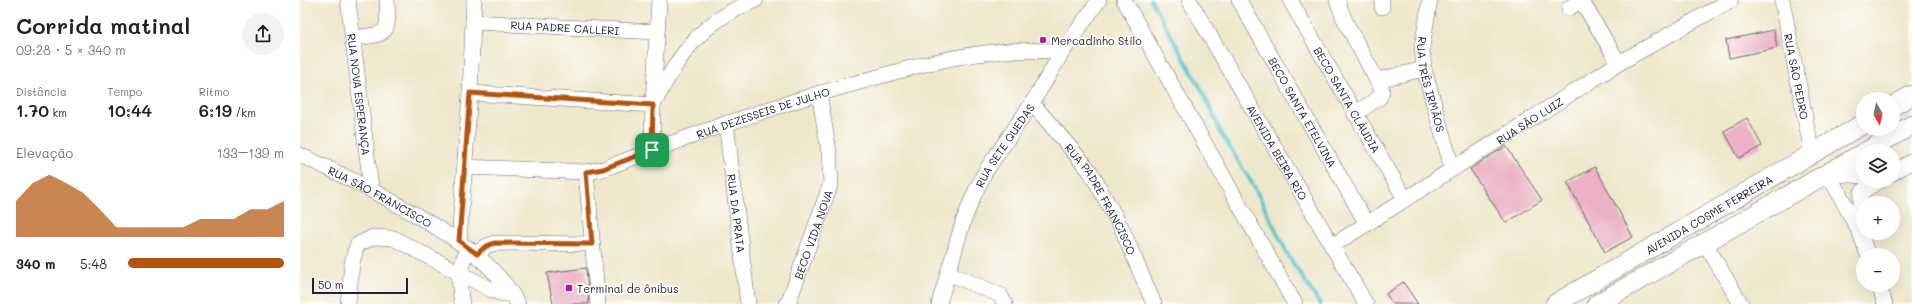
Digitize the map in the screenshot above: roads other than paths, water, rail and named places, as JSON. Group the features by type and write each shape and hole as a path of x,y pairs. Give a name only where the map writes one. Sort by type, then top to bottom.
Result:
{"main road":[{"path":"1900,102 1912,95"},
{"path":"1879,144 1912,125"},
{"name":"AVENIDA COSME FERREIRA","path":"1554,304 1856,128"},
{"path":"1598,304 1856,157"}],"street":[{"name":"RUA NOVA ESPERANÇA","path":"348,0 370,188"},
{"path":"353,38 380,35 386,31 388,25 387,0"},
{"path":"462,304 459,273 460,265 468,248 464,167 470,93 474,0"},
{"path":"652,150 656,32 659,0"},
{"path":"653,105 673,68 686,49 701,33 719,18 756,0"},
{"name":"RUA SETE QUEDAS","path":"939,304 973,197 989,166 1032,103 1063,51 1099,0"},
{"path":"1124,0 1295,304"},
{"name":"AVENIDA BEIRA RIO","path":"1189,0 1366,304"},
{"name":"BECO SANTA ETELVINA","path":"1239,0 1367,224"},
{"name":"BECO SANTA CLÁUDIA","path":"1290,0 1405,199"},
{"path":"1337,0 1345,21 1382,90 1380,97 1355,114"},
{"name":"RUA TRÊS IRMÃOS","path":"1430,0 1422,47 1424,69 1452,168"},
{"name":"RUA SÃO LUIZ","path":"1332,246 1452,168 1620,63 1731,0"},
{"name":"RUA SÃO PEDRO","path":"1782,0 1812,153"},
{"path":"1578,2 1620,63"},
{"name":"RUA PADRE CALLERI","path":"473,22 656,32"},
{"name":"RUA DEZESSEIS DE JULHO","path":"464,167 586,172 603,169 726,123 819,93 905,69 974,54 1006,51 1063,51"},
{"path":"1377,80 1424,69"},
{"path":"470,93 653,105"},
{"name":"BECO VIDA NOVA","path":"786,304 831,182 829,152 819,93"},
{"name":"RUA PADRE FRANCISCO","path":"1032,103 1090,172 1122,229 1154,304"},
{"name":"RUA DA PRATA","path":"726,123 748,304"},
{"name":"RUA SÃO FRANCISCO","path":"300,154 370,188 468,248 492,268 515,299"},
{"path":"1900,169 1912,161"},
{"path":"586,172 598,304"},
{"path":"1828,173 1856,175"},
{"path":"1828,173 1856,226"},
{"path":"1861,196 1864,190 1867,188"},
{"path":"348,304 352,263 357,245 373,237 393,238 492,290 515,299"},
{"path":"468,248 485,247 494,243 592,244"},
{"path":"1705,243 1740,304"},
{"path":"948,273 1000,295 1005,304"},
{"path":"1882,292 1886,304"}],"waterway":[{"path":"1151,0 1203,92 1221,133 1256,190 1289,257 1320,304"}],"place":[{"name":"Mercadinho Stilo","path":"1043,40"},
{"name":"Terminal de ônibus","path":"569,288"}]}
